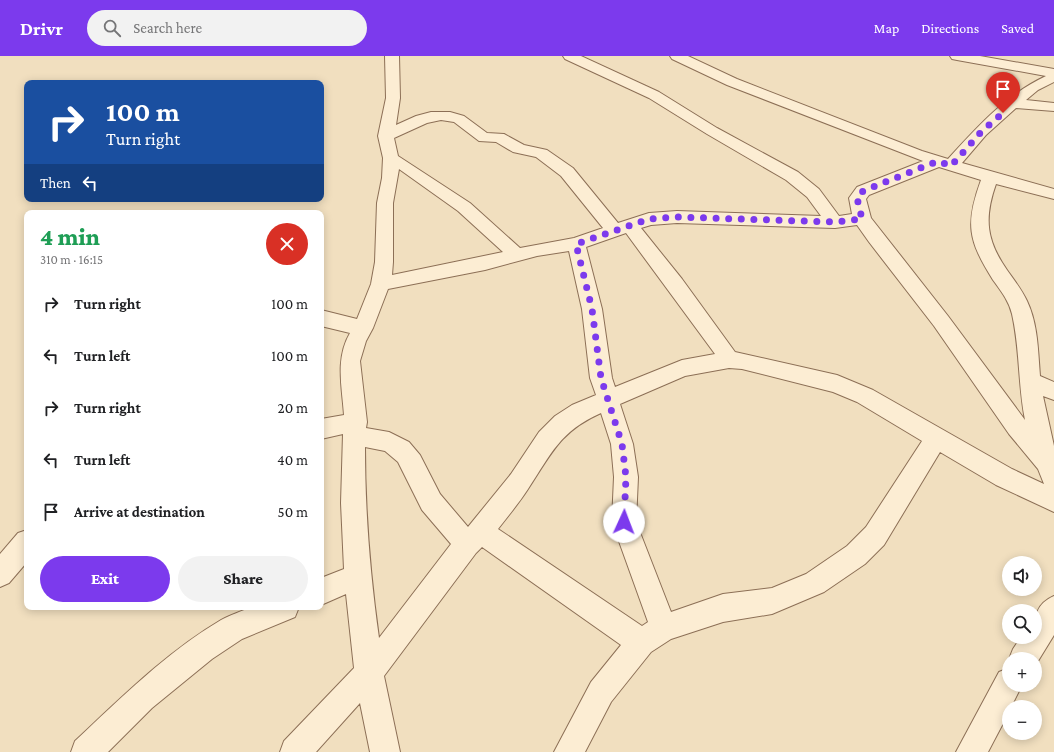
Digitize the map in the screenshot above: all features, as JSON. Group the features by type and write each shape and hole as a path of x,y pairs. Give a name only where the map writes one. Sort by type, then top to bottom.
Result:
{"street":[{"path":"385,752 369,673 357,576 353,503 355,429 350,361 356,340 363,328 380,284 384,262 385,203 390,178 391,158 386,136 393,98 392,56"},
{"path":"570,56 654,95 712,131 792,176 813,193 835,222"},
{"path":"677,56 732,82 944,164 1054,194"},
{"path":"957,56 1054,73"},
{"path":"1050,471 1016,427 941,321 890,259 862,219 857,198 863,191 944,164 1033,87 1054,77"},
{"path":"1013,103 1054,107"},
{"path":"386,136 427,118 449,116 464,122 484,138 499,137 519,149 538,151 567,172 592,201 622,229 675,284 729,360"},
{"path":"391,158 464,207 517,255"},
{"path":"990,177 981,207 980,224 984,243 991,262 1017,300 1024,322 1030,381 1037,425 1050,471"},
{"path":"380,284 537,250 576,244 649,219 677,217 835,222 862,219"},
{"path":"576,244 592,309 601,378 622,451 626,477 624,522 664,628"},
{"path":"324,319 363,328"},
{"path":"295,752 369,673 519,482 547,439 563,423 580,412 608,399 682,368 729,360 742,361 837,384 865,396 1004,477 1054,501"},
{"path":"1030,381 1054,391"},
{"path":"324,429 355,429 392,444 405,453 414,467 431,502 474,538 641,642"},
{"path":"569,752 602,692 641,642 664,628 723,608 772,601 815,583 856,555 875,536 937,437"},
{"path":"0,574 24,546"},
{"path":"324,591 357,576"},
{"path":"86,752 142,698 202,649 232,629 278,610"},
{"path":"1027,652 1054,610"},
{"path":"971,752 1004,692"}],"route":[{"path":"624,522 626,477 622,444 601,378 592,309 576,244 649,219 659,218 677,217 835,222 862,219 857,198 863,191 938,161 951,166 981,132 1003,113"}]}
